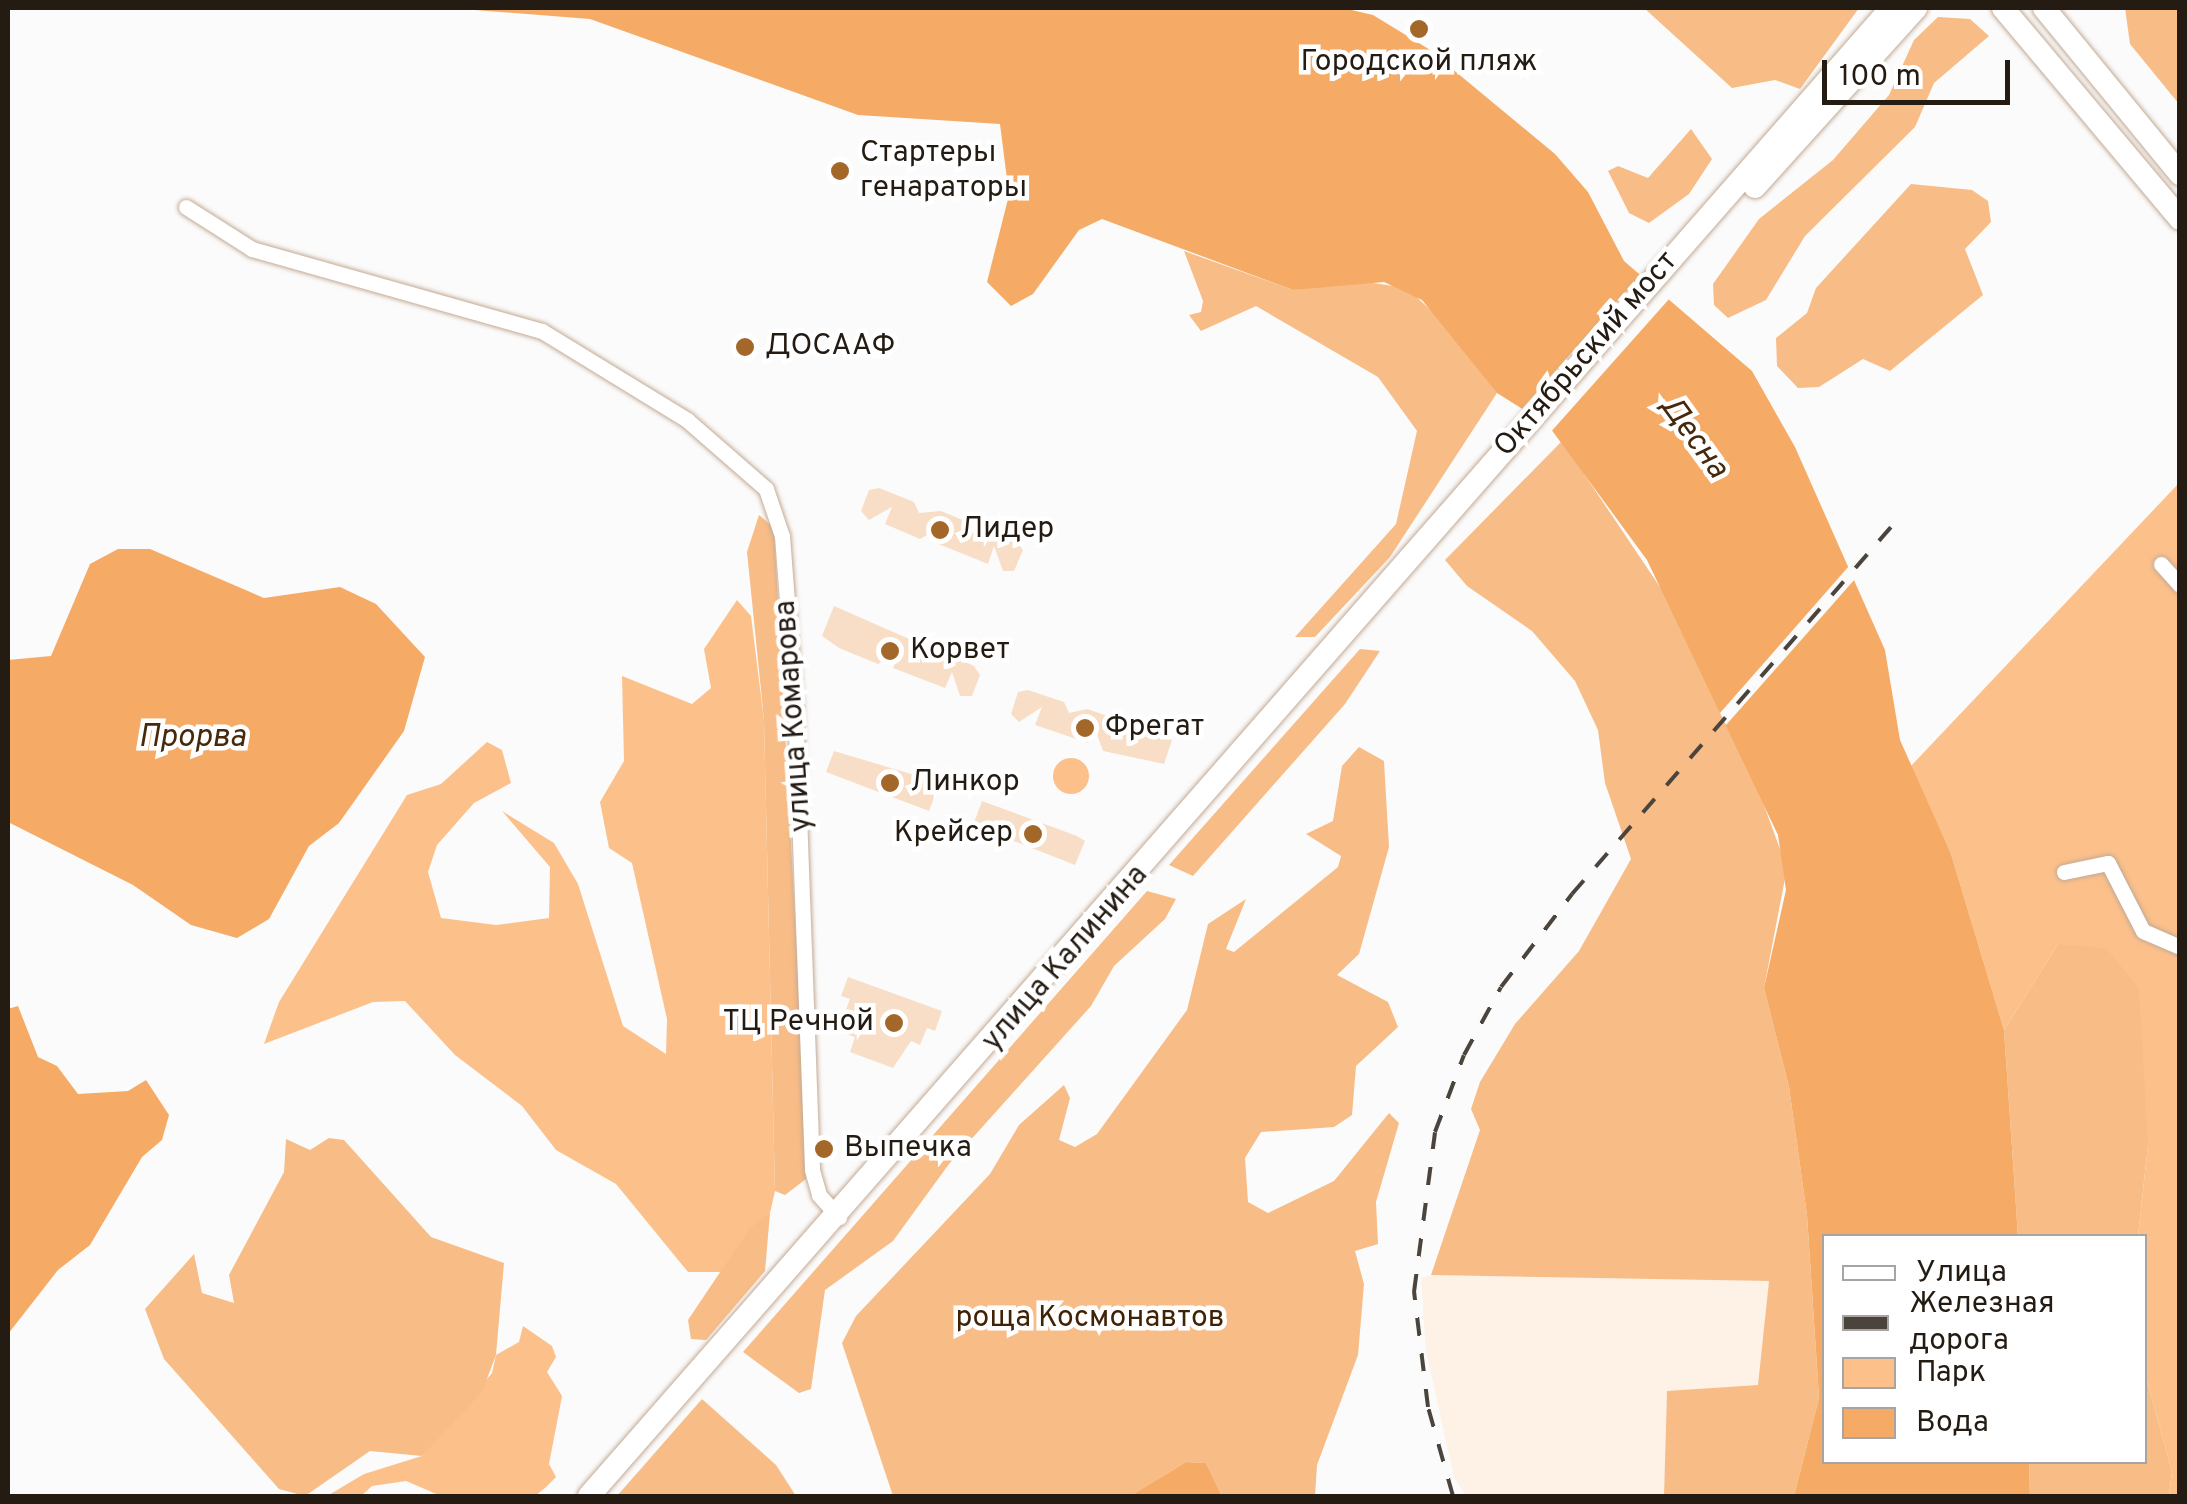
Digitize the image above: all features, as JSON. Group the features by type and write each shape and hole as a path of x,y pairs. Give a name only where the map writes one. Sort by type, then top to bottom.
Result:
{"main road":[{"path":"1813,109 1891,8"},
{"path":"1813,109 1916,8"},
{"path":"2003,8 2180,220"},
{"path":"2044,8 2180,174"},
{"name":"Октябрьский мост","path":"1371,610 1813,109"},
{"name":"улица Калинина","path":"839,1217 1371,610"},
{"path":"589,1496 839,1217"}],"street":[{"name":"улица Комарова","path":"186,207 252,249 542,331 687,420 766,489 782,536 796,705 812,1170 822,1199 839,1217"},
{"path":"2161,564 2180,585"},
{"path":"2064,872 2108,864 2144,931 2180,947"}],"shaded area":[{"path":"1431,1275 1769,1281 1759,1385 1667,1392 1664,1496 1466,1496 1454,1477 1426,1351 1421,1278"}],"green space":[{"path":"1644,8 1859,8 1800,89 1775,80 1732,88"},
{"path":"2125,8 2179,8 2179,104 2130,44"},
{"path":"1938,17 1970,19 1989,36 1934,83 1915,127 1805,236 1766,300 1728,318 1714,305 1713,284 1759,219 1833,160 1889,95 1914,40"},
{"path":"1691,129 1712,159 1689,194 1649,223 1629,213 1608,171 1618,166 1648,178"},
{"path":"1911,184 1972,190 1988,201 1991,222 1965,249 1983,295 1890,371 1863,359 1819,387 1798,388 1777,366 1776,338 1807,313 1816,288"},
{"path":"1184,251 1293,290 1360,281 1407,288 1456,334 1497,393 1390,557 1315,637 1295,637 1396,524 1417,431 1378,377 1256,306 1201,331 1189,315 1201,312 1203,301"},
{"path":"1562,441 1670,602 1740,740 1787,868 1764,988 1789,1087 1807,1215 1819,1398 1794,1496 1664,1496 1667,1391 1758,1385 1769,1281 1431,1275 1480,1130 1471,1109 1480,1082 1515,1024 1579,951 1631,859 1605,783 1598,730 1575,681 1532,631 1467,586 1445,560"},
{"path":"2179,483 2179,1496 2169,1496 2172,1472 2147,1380 2147,1234 2138,1234 2148,1145 2058,944 2004,1030 1951,854 1910,767"},
{"path":"759,515 774,528 804,1086 806,1179 785,1195 775,1191 764,720 747,552"},
{"path":"737,600 751,616 764,720 775,1191 770,1213 743,1238 725,1272 688,1272 616,1184 556,1150 522,1106 455,1055 405,1001 373,1002 264,1044 279,1002 407,795 441,784 487,742 502,750 511,783 474,803 437,845 428,872 441,918 496,925 549,918 550,867 502,811 554,843 578,884 623,1026 666,1054 667,1019 632,863 609,848 600,802 624,761 622,676 692,704 711,688 704,649"},
{"path":"1360,649 1380,651 1345,704 1193,876 1169,865"},
{"name":"роща Космонавтов","path":"1359,747 1384,761 1389,847 1359,954 1337,975 1388,1002 1398,1027 1356,1066 1352,1115 1334,1127 1261,1132 1245,1158 1248,1202 1268,1213 1334,1181 1389,1113 1399,1123 1376,1202 1378,1244 1355,1251 1364,1284 1358,1355 1317,1465 1315,1496 1222,1496 1206,1463 1186,1462 1130,1496 893,1496 842,1343 856,1316 990,1174 1019,1125 1064,1085 1070,1098 1059,1140 1075,1147 1097,1134 1187,1010 1208,924 1246,899 1226,949 1234,952 1338,867 1341,856 1306,834 1333,821 1342,766"},
{"path":"1071,758 1084,763 1089,776 1084,789 1071,794 1058,789 1053,776 1058,763"},
{"name":"роща Космонавтов","path":"1147,891 1176,899 1165,919 1114,966 1091,1006 949,1164 893,1241 825,1290 811,1389 799,1393 743,1352"},
{"path":"2058,944 2106,948 2139,988 2148,1145 2138,1234 2018,1234 2004,1030"},
{"path":"329,1138 344,1140 431,1237 504,1263 496,1355 482,1392 422,1456 370,1451 305,1496 279,1489 164,1359 145,1309 194,1254 202,1293 234,1303 229,1275 284,1172 286,1139 310,1150"},
{"path":"770,1213 765,1271 706,1340 691,1339 688,1320 749,1229"},
{"path":"523,1326 552,1346 556,1357 547,1372 562,1396 549,1464 556,1477 545,1488 535,1496 441,1496 406,1481 372,1486 361,1496 327,1496 364,1474 422,1456 492,1373 496,1355 519,1342"},
{"path":"2147,1380 2172,1472 2169,1496 2030,1496 2029,1464 2147,1464"},
{"path":"702,1399 776,1465 796,1496 617,1496"}],"water":[{"name":"Десна","path":"449,8 1343,8 1373,15 1427,48 1555,154 1588,192 1624,261 1752,371 1795,447 1885,650 1900,740 1951,854 2004,1030 2018,1234 1822,1234 1822,1464 2029,1464 2030,1496 1794,1496 1819,1398 1807,1215 1789,1087 1764,988 1786,890 1778,835 1647,560 1548,425 1497,393 1422,300 1384,282 1293,290 1102,219 1079,230 1033,294 1011,306 987,282 1009,195 1000,124 858,115 590,19"},
{"name":"Прорва","path":"118,549 150,549 264,598 340,587 376,604 425,657 404,731 339,823 309,846 269,919 237,938 191,925 133,885 8,822 8,660 51,656 90,564"},
{"path":"18,1006 38,1057 57,1066 78,1094 128,1091 146,1080 169,1115 162,1140 142,1157 90,1245 58,1270 8,1334 8,1009"},
{"path":"1186,1462 1206,1463 1222,1496 1130,1496"}],"pier":[{"path":"1642,273 1670,298 1549,434 1521,410"},
{"path":"1849,566 1855,579 1726,725 1720,713"}],"building":[{"name":"Лидер","path":"879,488 914,502 919,513 941,511 965,521 970,533 989,529 1016,541 1023,550 1014,571 1003,571 994,546 988,564 936,543 941,527 920,539 885,524 892,507 869,520 861,511 869,490"},
{"name":"Корвет","path":"834,606 916,642 927,657 946,654 974,666 980,675 972,696 960,696 952,672 945,688 893,668 900,651 878,664 839,648 822,636"},
{"name":"Фрегат","path":"1028,690 1064,702 1069,713 1087,709 1149,730 1162,727 1172,740 1164,764 1103,751 1094,726 1088,743 1035,725 1042,707 1019,722 1011,714 1018,692"},
{"name":"Линкор","path":"834,751 921,777 937,790 929,811 826,772"},
{"name":"Крейсер","path":"982,801 1085,841 1075,865 973,825"},
{"name":"ТЦ Речной","path":"848,977 942,1011 935,1031 927,1028 920,1045 911,1041 893,1068 850,1052 855,1037 846,1034 852,1018 844,1015 850,999 841,996"}],"railway":[{"path":"1453,1496 1428,1407 1414,1292 1435,1132 1464,1055 1501,987 1572,894 1899,518"}],"place":[{"name":"Городской пляж","path":"1419,29"},
{"name":"Стартеры генараторы","path":"840,171"},
{"name":"ДОСААФ","path":"745,347"},
{"name":"Лидер","path":"940,530"},
{"name":"Корвет","path":"890,651"},
{"name":"Фрегат","path":"1085,728"},
{"name":"Линкор","path":"890,783"},
{"name":"Крейсер","path":"1033,834"},
{"name":"ТЦ Речной","path":"894,1023"},
{"name":"Выпечка","path":"824,1149"}]}
